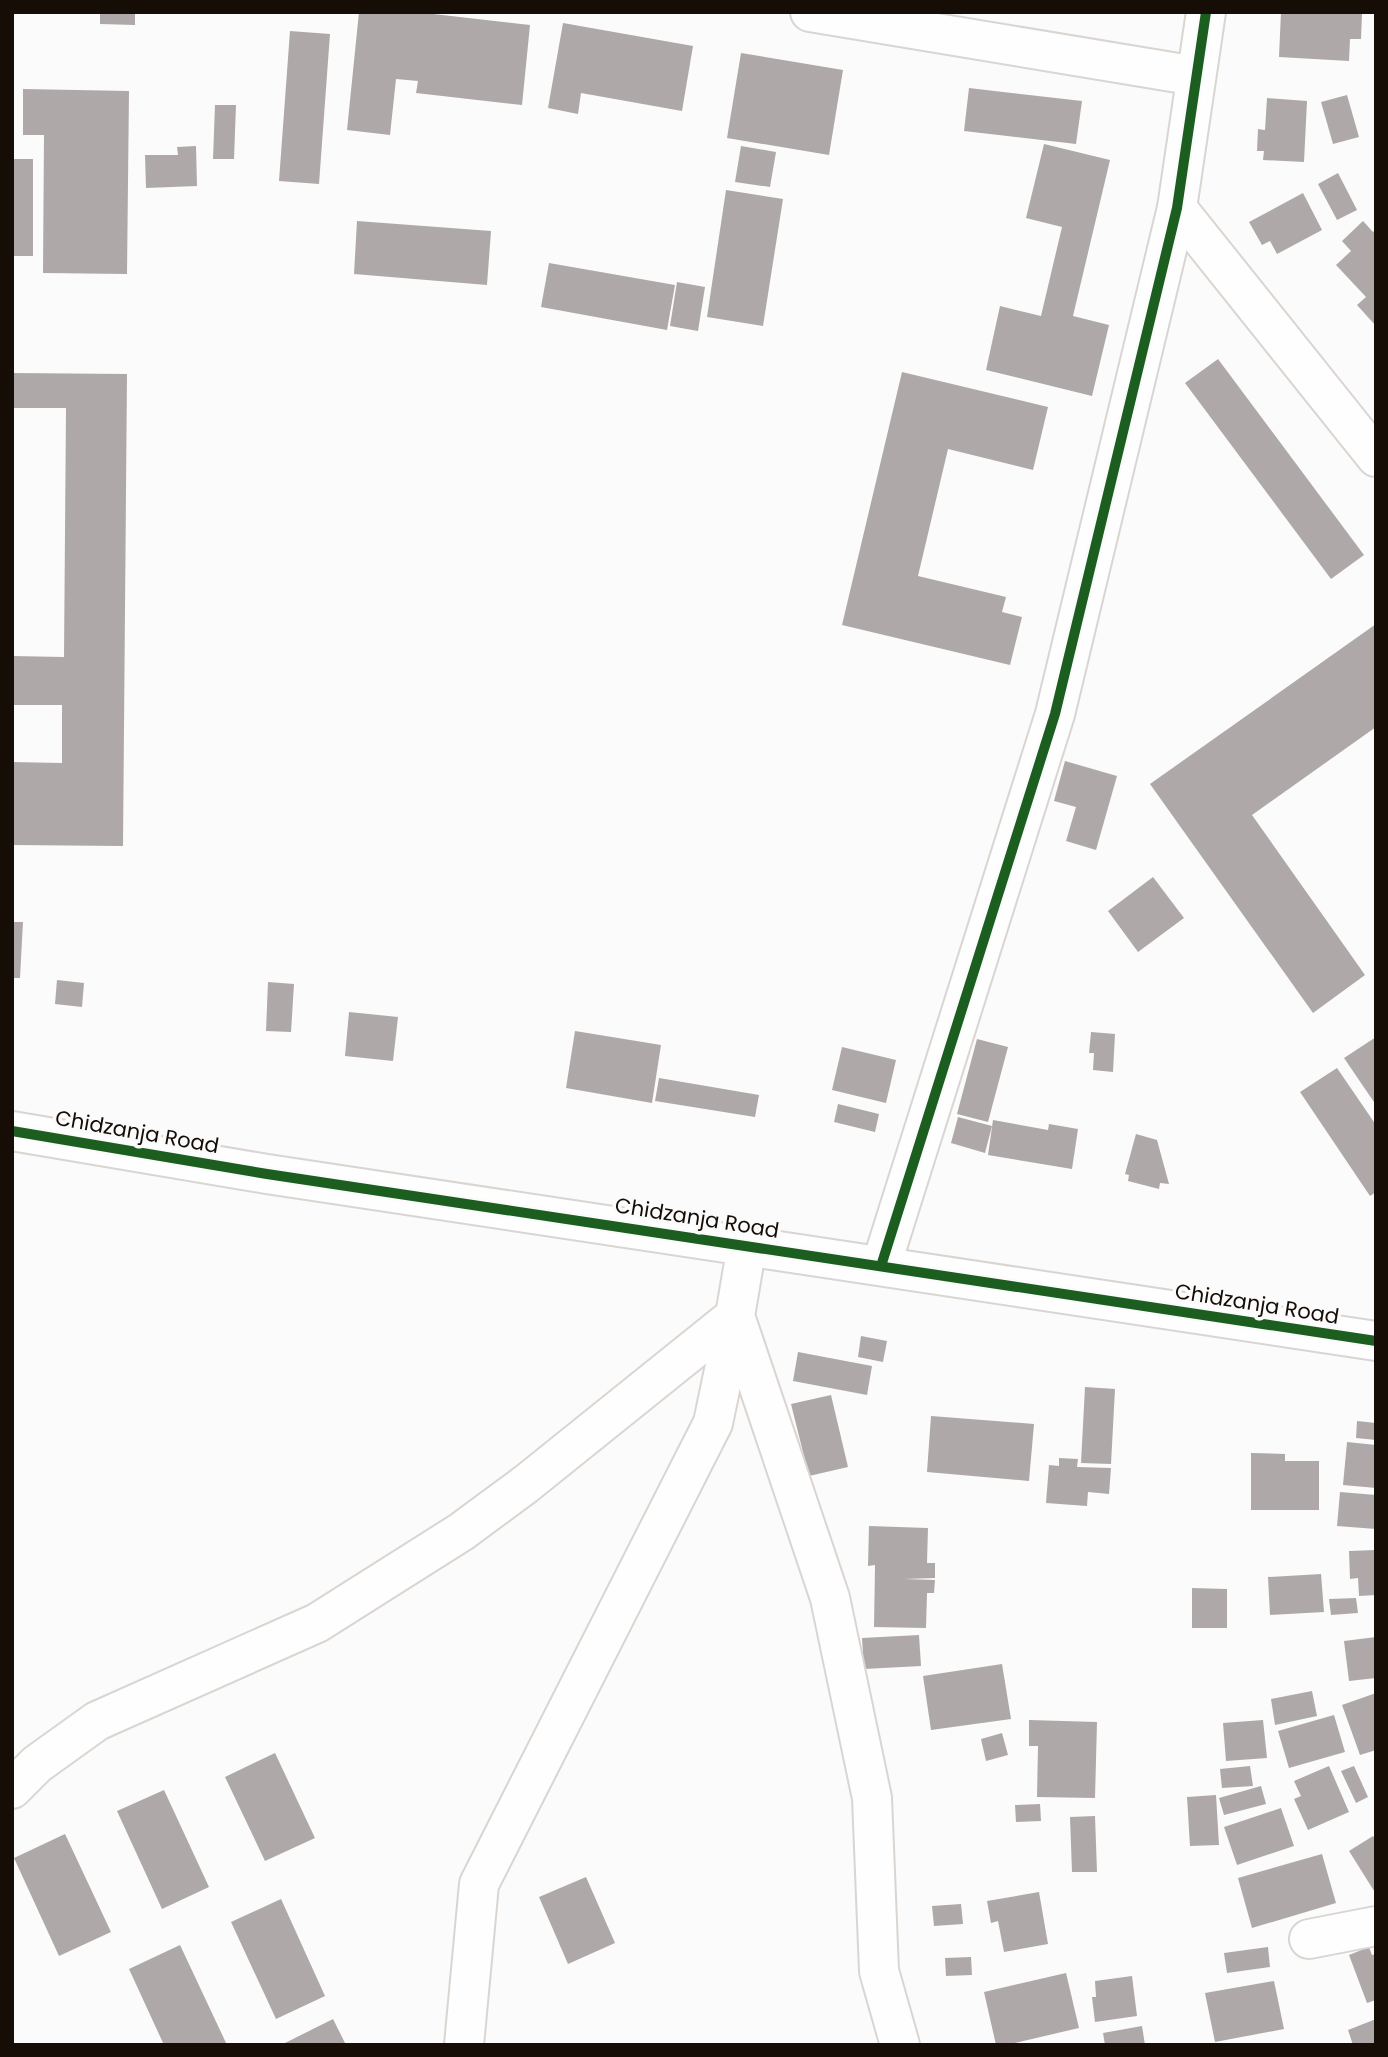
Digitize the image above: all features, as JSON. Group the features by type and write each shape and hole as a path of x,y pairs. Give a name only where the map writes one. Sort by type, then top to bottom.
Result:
{"street":[{"path":"810,12 1196,76"},
{"path":"881,1266 1055,714 1177,208 1206,12"},
{"path":"1177,208 1376,457"},
{"name":"Chidzanja Road","path":"12,1131 267,1174 1376,1341"},
{"path":"464,2045 479,1884 713,1423 747,1245"},
{"path":"12,1790 37,1764 97,1721 317,1623 461,1532 526,1484 735,1316"},
{"path":"735,1316 830,1598 872,1798 878,1971 900,2045"},
{"path":"1309,1939 1376,1926"}],"building":[{"path":"100,12 135,12 135,25 100,24"},
{"path":"359,12 416,12 530,25 522,105 416,93 418,81 396,79 390,135 347,130"},
{"path":"1281,12 1362,14 1361,39 1350,39 1349,61 1279,57"},
{"path":"563,23 693,46 682,111 581,93 578,114 548,108"},
{"path":"290,31 330,34 319,184 279,181"},
{"path":"741,53 843,70 829,155 727,138"},
{"path":"969,88 1082,101 1076,144 964,131"},
{"path":"23,89 129,91 127,274 43,273 44,135 23,135"},
{"path":"1347,95 1359,137 1333,144 1321,102"},
{"path":"1267,98 1307,101 1304,162 1263,160 1264,151 1257,151 1258,129 1265,130"},
{"path":"215,105 236,105 234,159 213,159"},
{"path":"1044,144 1110,160 1073,316 1109,325 1092,396 986,370 1000,306 1041,316 1062,227 1026,218"},
{"path":"196,146 197,186 146,188 145,155 178,155 177,147"},
{"path":"741,146 776,152 770,187 735,182"},
{"path":"12,159 33,159 33,256 12,256"},
{"path":"1338,173 1357,210 1337,220 1318,184"},
{"path":"726,190 783,199 763,326 707,317"},
{"path":"1303,193 1322,230 1277,254 1270,241 1262,245 1249,222"},
{"path":"357,221 491,231 487,285 354,274"},
{"path":"1363,221 1373,232 1376,229 1376,326 1357,305 1366,297 1336,265 1351,251 1342,241"},
{"path":"549,263 675,285 667,330 541,307"},
{"path":"677,282 705,287 698,331 670,326"},
{"path":"1218,359 1364,555 1331,579 1185,383"},
{"path":"902,372 1048,407 1033,470 948,449 918,576 1006,597 1002,612 1022,617 1010,665 842,625"},
{"path":"12,373 127,374 123,846 12,845 12,762 62,763 62,705 12,705 12,656 64,657 66,408 12,408"},
{"path":"1376,624 1376,727 1252,815 1365,975 1313,1013 1150,784"},
{"path":"1065,761 1117,776 1096,850 1066,841 1076,807 1054,801"},
{"path":"1153,877 1184,918 1138,952 1108,911"},
{"path":"12,922 23,922 20,978 12,978"},
{"path":"57,980 84,983 82,1007 55,1004"},
{"path":"268,982 294,984 291,1032 266,1031"},
{"path":"349,1012 398,1017 393,1061 345,1056"},
{"path":"575,1031 661,1045 652,1103 566,1088"},
{"path":"1091,1032 1115,1034 1113,1072 1093,1070 1094,1053 1089,1053"},
{"path":"1376,1037 1376,1105 1344,1058"},
{"path":"977,1039 1008,1047 988,1122 957,1114"},
{"path":"842,1047 896,1060 886,1103 832,1090"},
{"path":"1337,1068 1376,1125 1376,1192 1370,1196 1300,1092"},
{"path":"659,1078 759,1095 755,1117 655,1101"},
{"path":"838,1104 879,1114 875,1132 834,1122"},
{"path":"958,1117 992,1126 985,1153 951,1143"},
{"path":"993,1120 1048,1130 1049,1124 1078,1129 1072,1169 988,1155"},
{"path":"1136,1134 1157,1140 1169,1184 1160,1183 1159,1189 1128,1181 1129,1175 1125,1174"},
{"path":"861,1336 887,1341 883,1362 858,1357"},
{"path":"798,1352 872,1366 867,1395 793,1381"},
{"path":"1085,1387 1115,1389 1111,1464 1081,1463"},
{"path":"831,1395 848,1467 809,1476 791,1404"},
{"path":"931,1416 1034,1424 1029,1481 927,1472"},
{"path":"1357,1421 1376,1423 1376,1440 1356,1438"},
{"path":"1347,1442 1376,1445 1376,1488 1343,1485"},
{"path":"1251,1453 1285,1454 1285,1461 1319,1461 1319,1510 1251,1510"},
{"path":"1059,1458 1078,1459 1077,1467 1111,1468 1109,1494 1088,1492 1087,1506 1046,1503 1049,1465 1059,1466"},
{"path":"1340,1492 1376,1495 1376,1529 1337,1526"},
{"path":"869,1526 928,1528 927,1563 935,1563 935,1578 904,1579 935,1580 934,1593 927,1593 926,1628 874,1627 875,1565 868,1566"},
{"path":"1376,1550 1376,1595 1359,1596 1358,1578 1350,1579 1349,1551"},
{"path":"1321,1574 1324,1612 1270,1615 1268,1577"},
{"path":"1192,1588 1227,1589 1227,1628 1192,1628"},
{"path":"1356,1598 1358,1613 1331,1615 1329,1599"},
{"path":"919,1635 921,1666 864,1669 862,1638"},
{"path":"1376,1637 1376,1678 1349,1681 1344,1641"},
{"path":"1002,1664 1011,1719 931,1730 923,1676"},
{"path":"1312,1691 1317,1716 1275,1725 1271,1699"},
{"path":"1376,1693 1376,1750 1360,1755 1342,1705"},
{"path":"1334,1715 1345,1752 1289,1768 1278,1731"},
{"path":"1029,1720 1097,1722 1095,1798 1037,1797 1038,1746 1029,1746"},
{"path":"1263,1720 1267,1758 1226,1761 1223,1723"},
{"path":"1002,1733 1008,1755 986,1761 981,1739"},
{"path":"275,1753 315,1838 265,1861 225,1777"},
{"path":"1250,1766 1253,1786 1222,1788 1220,1769"},
{"path":"1329,1766 1349,1812 1308,1830 1294,1799 1301,1796 1294,1781"},
{"path":"1354,1766 1368,1797 1356,1803 1341,1771"},
{"path":"1261,1786 1266,1804 1224,1815 1219,1798"},
{"path":"164,1790 209,1887 162,1909 117,1811"},
{"path":"1216,1795 1219,1845 1190,1846 1187,1797"},
{"path":"1040,1804 1041,1821 1016,1822 1015,1805"},
{"path":"1281,1808 1294,1846 1237,1865 1224,1827"},
{"path":"1095,1816 1097,1872 1072,1872 1070,1817"},
{"path":"65,1834 111,1932 59,1956 14,1858"},
{"path":"1373,1836 1376,1840 1376,1894 1349,1851"},
{"path":"1322,1854 1336,1903 1252,1928 1238,1878"},
{"path":"586,1877 615,1943 568,1964 539,1897"},
{"path":"1039,1892 1048,1944 1004,1952 998,1921 991,1923 987,1901"},
{"path":"281,1899 325,1996 276,2019 231,1922"},
{"path":"961,1904 963,1924 934,1926 932,1906"},
{"path":"180,1945 227,2045 164,2045 129,1969"},
{"path":"1268,1947 1270,1967 1227,1973 1224,1953"},
{"path":"1369,1947 1372,1955 1376,1954 1376,2000 1367,2003 1349,1955"},
{"path":"971,1957 972,1975 946,1976 945,1958"},
{"path":"1066,1973 1079,2028 996,2045 984,1992"},
{"path":"1132,1976 1137,2016 1095,2022 1092,1997 1096,1997 1095,1981"},
{"path":"1274,1981 1284,2029 1215,2042 1205,1993"},
{"path":"333,2019 346,2045 286,2045 285,2043"},
{"path":"1376,2019 1376,2045 1353,2045 1348,2030"},
{"path":"1142,2026 1145,2045 1105,2045 1103,2033"}],"cycle path":[{"path":"881,1266 1055,714 1177,208 1206,12"},
{"path":"12,1131 267,1174 1376,1341"}]}
